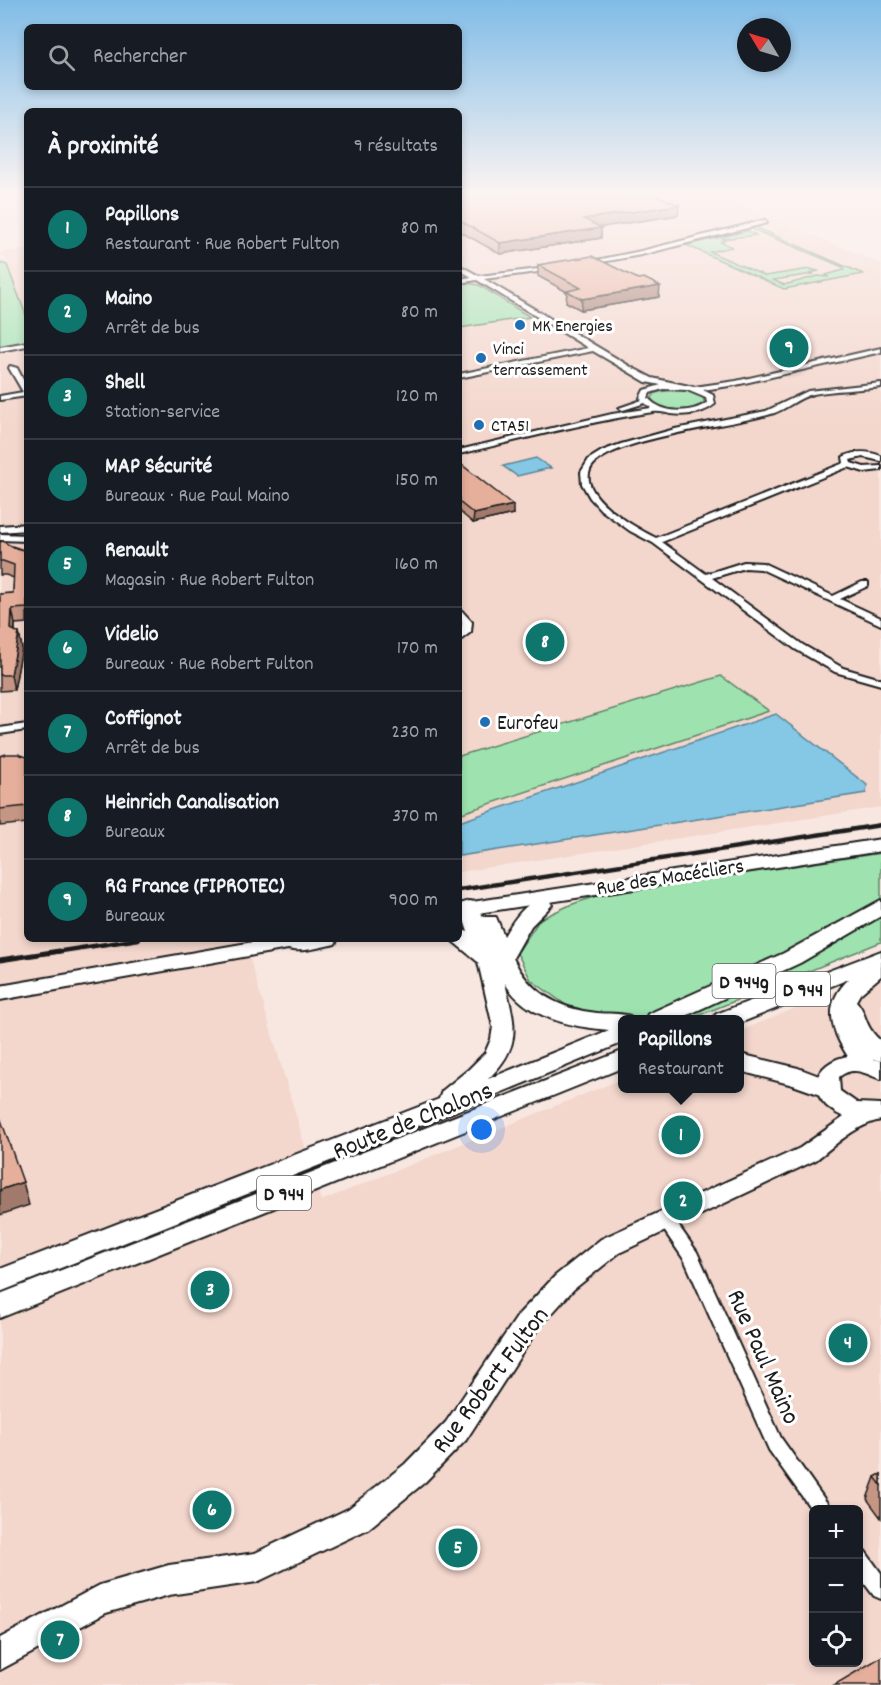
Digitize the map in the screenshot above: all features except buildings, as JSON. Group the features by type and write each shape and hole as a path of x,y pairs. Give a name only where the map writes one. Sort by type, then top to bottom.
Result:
{"main road":[{"path":"433,1111 490,1065 500,1050 504,1027 495,959 523,922 542,904"},
{"name":"D 944g","path":"665,1015 792,958 881,907"},
{"path":"472,912 495,959 523,992 543,1005 581,1019 618,1022"},
{"path":"462,938 495,959"},
{"name":"D 944","path":"737,1015 881,958"},
{"path":"875,1062 873,1048 857,1029 851,1013 849,993 859,980 881,966"},
{"name":"Route de Chalons","path":"0,1281 618,1036"},
{"name":"Route de Chalons","path":"0,1306 618,1061"},
{"path":"744,1064 798,1077 830,1094"},
{"path":"568,1080 618,1068"}],"street":[{"path":"468,273 628,369 650,380 673,386 694,389 736,383 881,352"},
{"path":"462,280 521,273"},
{"path":"0,349 24,345"},
{"path":"462,375 594,349"},
{"path":"694,389 710,397 743,386 881,352"},
{"path":"13,368 24,388"},
{"path":"628,369 652,390"},
{"path":"881,385 807,393 778,410 617,448 592,461 586,470 584,481 594,500 634,531 656,541 799,647 839,670 881,682"},
{"path":"645,401 644,395 652,390 673,386"},
{"path":"0,399 24,395"},
{"path":"462,449 612,416 659,409 686,412 707,407 711,404 710,397"},
{"path":"462,449 604,414 645,401 659,409"},
{"path":"686,412 704,427"},
{"path":"848,464 846,459 852,455 878,456"},
{"path":"656,541 848,464 881,476"},
{"path":"866,470 881,468"},
{"path":"0,529 24,527"},
{"path":"0,537 24,538"},
{"path":"705,577 744,565 763,566 881,622"},
{"path":"833,600 865,584"},
{"path":"462,617 466,622 466,632 462,635"},
{"path":"0,730 24,727"},
{"name":"Rue des Macécliers","path":"472,912 607,886 881,845"},
{"path":"472,912 542,904 607,886"},
{"path":"224,955 291,942"},
{"path":"0,993 308,942"},
{"path":"836,1132 837,1115 830,1094 828,1074 835,1067 845,1063 875,1062"},
{"path":"830,1094 848,1109 874,1113"},
{"name":"Rue Robert Fulton","path":"0,1654 100,1600 169,1581 257,1567 358,1519 415,1473 456,1431 528,1322 564,1283 610,1246 808,1154 836,1132 874,1113"},
{"name":"Rue Paul Maino","path":"665,1220 691,1257 775,1444 820,1505"},
{"path":"859,1559 881,1589"}],"shaded area":[{"path":"0,273 24,273 24,942 245,942 321,1201 618,1081 618,1093 744,1093 744,1029 881,973 881,1685 0,1685"},
{"path":"462,273 881,273 881,807 462,872"}],"green space":[{"path":"0,273 10,273 24,310 24,342 0,347"},
{"path":"748,273 757,273 765,276 787,273 813,274 773,280 784,285 818,276 829,277 826,275 835,273 863,274 784,289"},
{"path":"462,284 479,285 530,317 462,328"},
{"path":"676,389 692,391 703,396 704,403 685,410 677,410 663,407 651,399 655,393"},
{"path":"721,676 769,711 462,813 462,755"},
{"path":"881,853 881,942 700,1015 618,1015 618,1020 566,1005 531,980 517,953 540,919 599,895"}],"water":[{"path":"536,458 551,468 517,476 503,466"},
{"path":"776,714 867,785 866,793 462,856 462,821"}],"railway":[{"path":"462,890 881,825"},
{"path":"49,953 120,942"},
{"path":"0,960 59,951"}],"place":[{"name":"MK Energies","path":"520,325"},
{"name":"RG France (FIPROTEC)","path":"789,348"},
{"name":"Vinci terrassement","path":"481,358"},
{"name":"CTA51","path":"479,425"},
{"name":"Heinrich Canalisation","path":"545,642"},
{"name":"Eurofeu","path":"485,722"},
{"name":"Papillons","path":"681,1135"},
{"name":"Maino","path":"683,1201"},
{"name":"Shell","path":"210,1290"},
{"name":"MAP Sécurité","path":"848,1343"},
{"name":"Videlio","path":"212,1510"},
{"name":"Renault","path":"458,1548"},
{"name":"Coffignot","path":"60,1640"}]}
